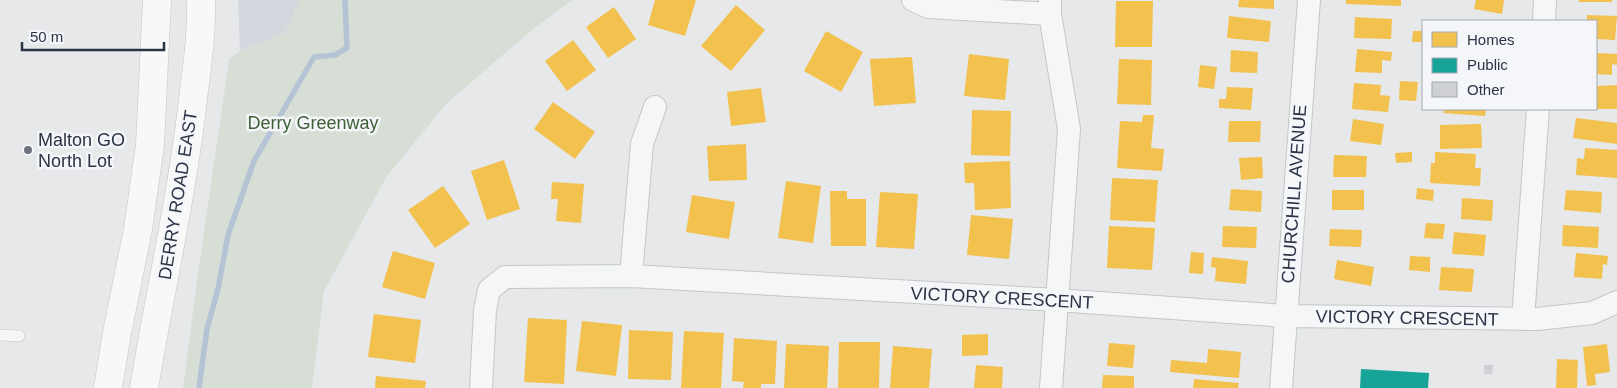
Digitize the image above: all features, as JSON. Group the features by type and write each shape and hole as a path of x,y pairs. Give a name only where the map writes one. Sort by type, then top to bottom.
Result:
{"main road":[{"name":"DERRY ROAD EAST","path":"108,388 138,229 150,145 157,0"},
{"name":"DERRY ROAD EAST","path":"144,388 173,236 188,144 199,47 201,0"}],"street":[{"path":"913,0 928,7 1050,7 1068,128 1051,388"},
{"name":"CHURCHILL AVENUE","path":"1281,388 1308,0"},
{"path":"1544,20 1545,0"},
{"path":"631,276 642,144 655,107"},
{"path":"1523,319 1538,110"},
{"name":"VICTORY CRESCENT","path":"481,388 485,310 488,290 505,277 631,276 1056,300 1285,316 1538,319 1592,313 1617,302"}],"lane":[{"path":"0,335 19,336"}],"shaded area":[{"path":"238,0 300,0 285,33 240,51"}],"green space":[{"name":"Derry Greenway","path":"300,0 572,0 533,29 447,103 387,176 324,291 312,388 183,388 229,60 240,51 285,33"}],"building: Homes":[{"path":"655,0 696,0 685,36 648,25"},
{"path":"1239,0 1274,0 1274,9 1238,7"},
{"path":"1346,0 1401,0 1401,6 1346,4"},
{"path":"1476,0 1504,0 1502,14 1474,9"},
{"path":"1579,0 1612,0 1612,2 1579,2"},
{"path":"1116,1 1153,1 1152,47 1115,47"},
{"path":"736,5 765,30 731,71 701,46"},
{"path":"614,7 636,39 608,58 586,27"},
{"path":"1587,15 1617,16 1615,40 1597,39 1597,20 1587,20"},
{"path":"1229,16 1271,21 1269,42 1227,38"},
{"path":"1355,17 1392,19 1391,39 1354,38"},
{"path":"826,31 863,52 841,92 804,71"},
{"path":"1413,31 1422,31 1422,42 1412,42"},
{"path":"573,40 596,70 567,91 545,61"},
{"path":"1357,49 1392,52 1391,61 1382,60 1382,73 1355,72"},
{"path":"1231,50 1258,52 1257,73 1230,72"},
{"path":"1597,53 1617,54 1617,65 1612,64 1612,75 1597,74"},
{"path":"969,54 1009,59 1005,100 964,96"},
{"path":"912,57 916,103 874,106 870,59"},
{"path":"1119,59 1152,60 1151,105 1117,104"},
{"path":"1200,65 1217,67 1214,89 1198,87"},
{"path":"1400,81 1418,82 1416,101 1399,100"},
{"path":"1354,83 1381,85 1380,95 1390,96 1388,112 1352,109"},
{"path":"1617,85 1617,109 1597,109 1597,86"},
{"path":"1227,87 1253,88 1251,110 1219,108 1219,99 1226,99"},
{"path":"761,88 766,122 731,126 727,92"},
{"path":"553,102 595,132 575,159 534,129"},
{"path":"972,110 1011,111 1010,156 971,155"},
{"path":"1444,110 1486,110 1485,116 1443,113"},
{"path":"1143,115 1154,115 1151,148 1164,149 1162,171 1117,168 1120,121 1142,122"},
{"path":"1576,118 1617,123 1617,144 1573,138"},
{"path":"1353,119 1384,124 1381,145 1350,141"},
{"path":"1229,121 1261,121 1260,142 1228,142"},
{"path":"1481,124 1482,148 1440,149 1440,125"},
{"path":"746,144 747,180 709,181 707,146"},
{"path":"1585,148 1617,150 1617,178 1576,175 1577,158 1584,159"},
{"path":"1412,152 1412,162 1396,163 1395,153"},
{"path":"1435,152 1476,154 1475,168 1481,168 1480,186 1430,183 1431,163 1435,163"},
{"path":"1334,155 1367,156 1366,177 1333,177"},
{"path":"1262,157 1263,178 1241,180 1239,158"},
{"path":"504,160 520,209 487,220 471,171"},
{"path":"1010,161 1011,208 975,210 974,183 965,183 964,163"},
{"path":"1112,178 1158,180 1155,222 1110,220"},
{"path":"786,181 821,186 813,243 778,238"},
{"path":"552,182 584,184 581,223 556,221 558,199 551,199"},
{"path":"443,186 470,224 435,248 408,210"},
{"path":"1417,188 1434,190 1433,201 1416,199"},
{"path":"1231,189 1262,191 1261,212 1229,210"},
{"path":"1332,190 1364,190 1364,210 1332,210"},
{"path":"1566,190 1602,192 1601,213 1564,210"},
{"path":"830,191 847,191 847,199 866,199 866,246 831,246"},
{"path":"880,192 918,194 914,249 876,247"},
{"path":"692,195 735,202 729,239 686,232"},
{"path":"1462,198 1493,200 1492,221 1461,219"},
{"path":"971,215 1013,219 1009,259 967,255"},
{"path":"1426,223 1445,224 1443,239 1424,238"},
{"path":"1563,225 1599,227 1598,248 1562,246"},
{"path":"1109,226 1155,228 1152,270 1107,268"},
{"path":"1223,226 1257,227 1256,248 1222,247"},
{"path":"1330,229 1362,230 1361,247 1329,246"},
{"path":"1454,232 1486,235 1484,256 1452,254"},
{"path":"393,251 435,263 425,299 382,287"},
{"path":"1191,252 1204,253 1203,274 1189,273"},
{"path":"1576,253 1608,256 1607,265 1603,264 1602,279 1574,277"},
{"path":"1410,256 1430,257 1430,272 1409,270"},
{"path":"1212,257 1248,261 1246,284 1215,281 1216,268 1211,267"},
{"path":"1337,260 1374,267 1371,286 1334,279"},
{"path":"1441,267 1474,269 1472,292 1439,290"},
{"path":"374,314 421,320 415,363 368,357"},
{"path":"528,318 567,320 564,384 524,382"},
{"path":"582,321 622,325 616,376 576,371"},
{"path":"629,330 673,332 671,380 628,379"},
{"path":"684,331 724,333 721,388 681,388"},
{"path":"988,334 988,355 962,356 962,335"},
{"path":"734,338 777,341 775,384 761,384 761,388 743,388 744,382 732,381"},
{"path":"839,342 880,342 879,388 838,388"},
{"path":"1109,343 1135,345 1133,368 1107,366"},
{"path":"786,344 829,346 827,388 784,388"},
{"path":"1607,344 1610,372 1595,374 1596,385 1587,386 1583,347"},
{"path":"893,346 932,349 929,388 890,388"},
{"path":"1208,349 1241,352 1239,378 1170,372 1171,360 1207,363"},
{"path":"1557,359 1578,360 1577,388 1556,388"},
{"path":"976,365 1003,367 1002,388 974,388"},
{"path":"1103,375 1134,376 1134,388 1102,388"},
{"path":"376,376 426,381 425,388 375,388"},
{"path":"1194,379 1239,383 1238,388 1193,388"}],"building: Public":[{"path":"1361,369 1429,373 1428,388 1360,388"}],"building: Other":[{"path":"1484,365 1493,365 1492,374 1484,374"}],"waterway":[{"path":"199,388 207,329 218,289 228,235 254,161 314,57 335,55 347,48 345,0"}],"place":[{"name":"Malton GO North Lot","path":"28,150"}]}
